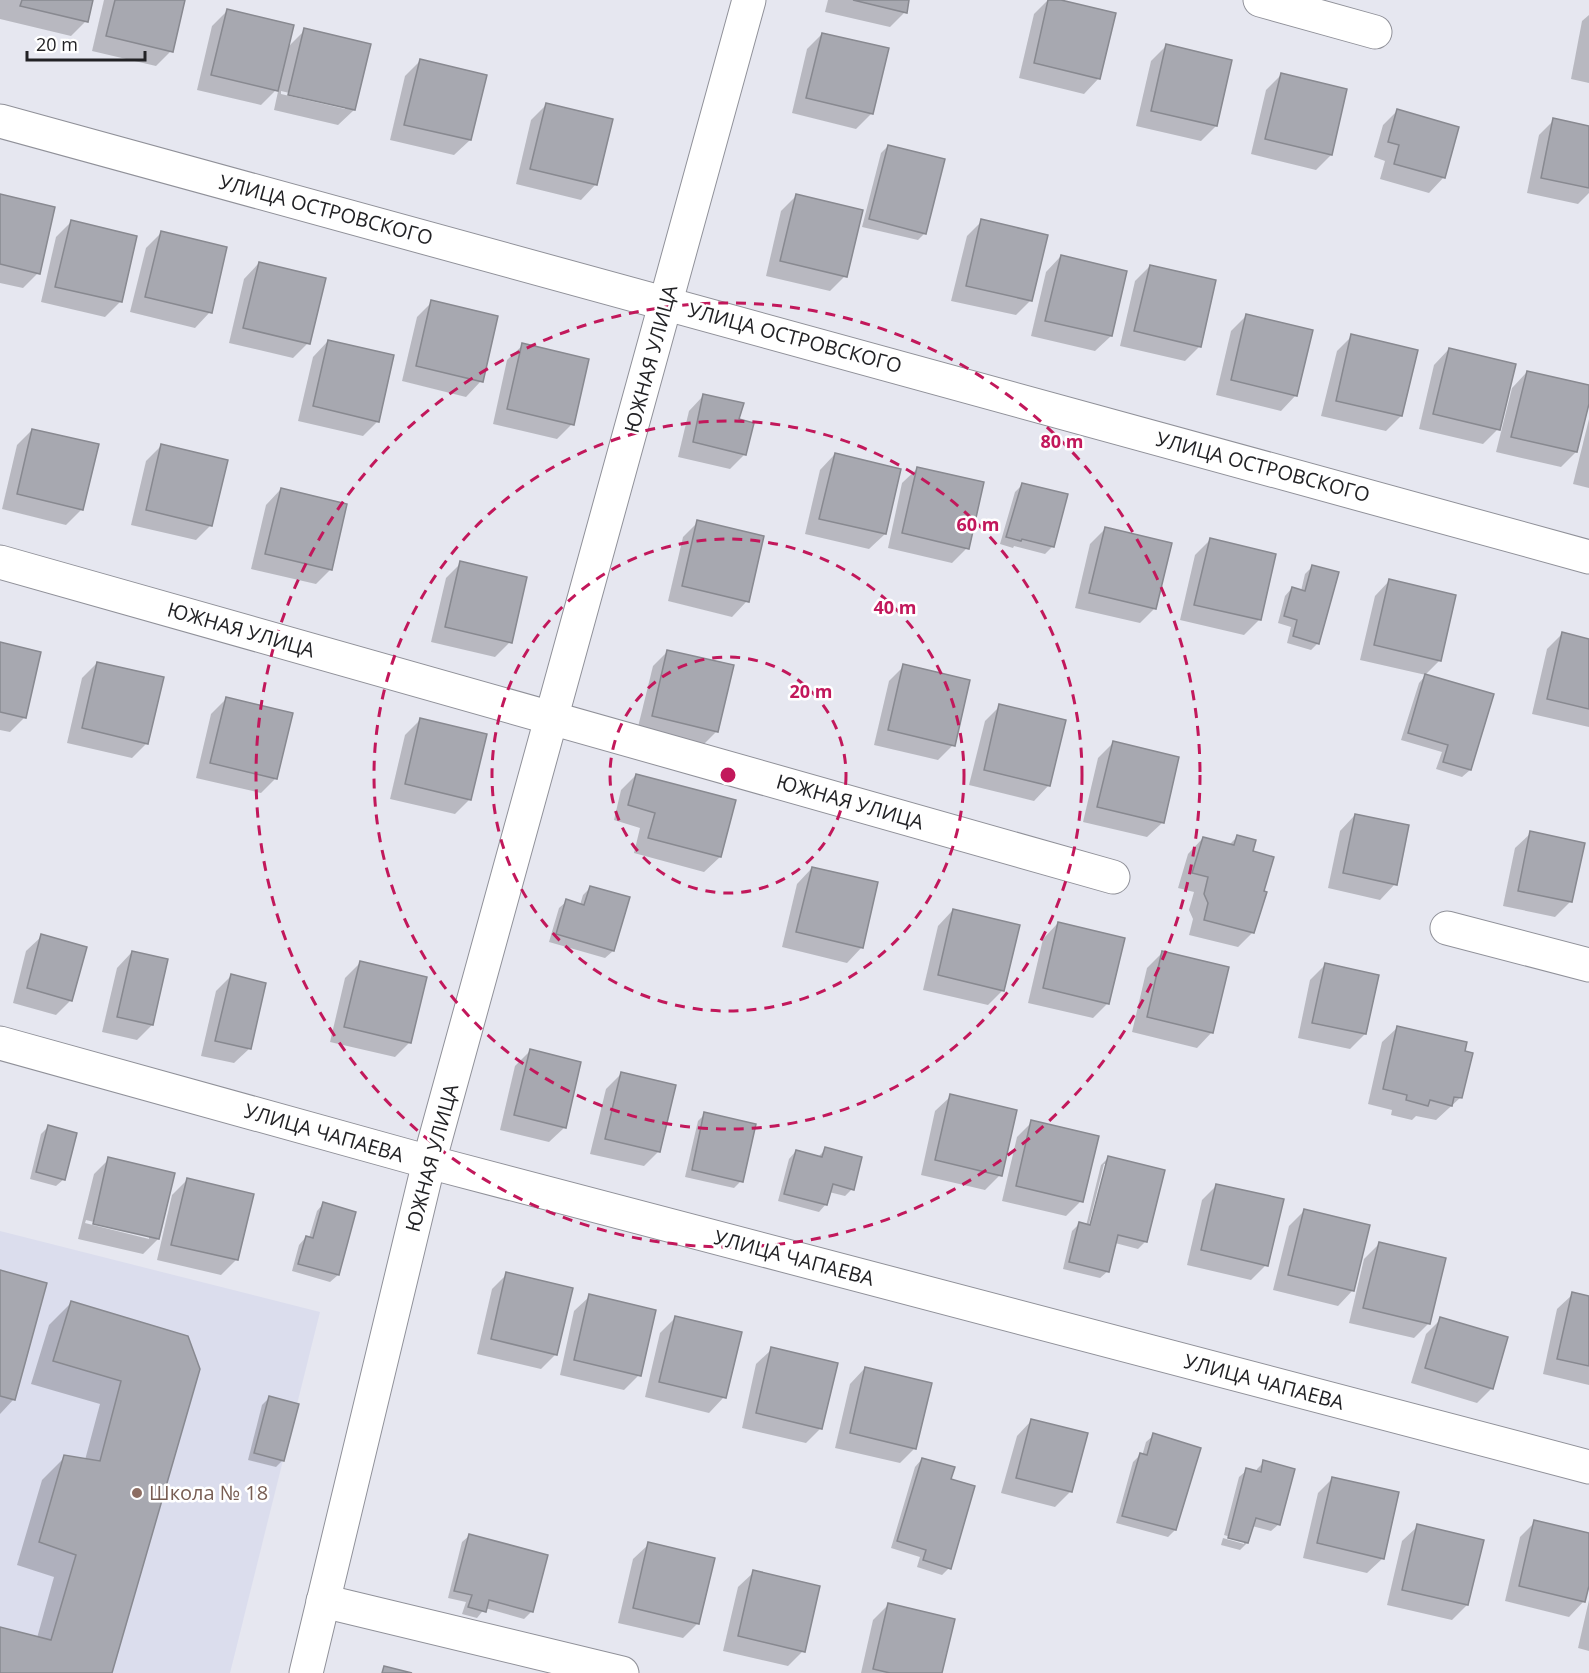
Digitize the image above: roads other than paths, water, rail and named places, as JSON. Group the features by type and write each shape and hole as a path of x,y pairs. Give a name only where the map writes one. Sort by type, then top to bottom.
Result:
{"street":[{"name":"ЮЖНАЯ УЛИЦА","path":"306,1673 429,1162 749,0"},
{"path":"1260,0 1375,32"},
{"name":"УЛИЦА ОСТРОВСКОГО","path":"0,121 1589,556"},
{"name":"ЮЖНАЯ УЛИЦА","path":"0,561 1113,877"},
{"path":"1447,928 1589,965"},
{"name":"УЛИЦА ЧАПАЕВА","path":"0,1043 429,1162 1589,1467"},
{"path":"323,1601 622,1673"}],"place":[{"name":"Школа № 18","path":"137,1493"}]}
